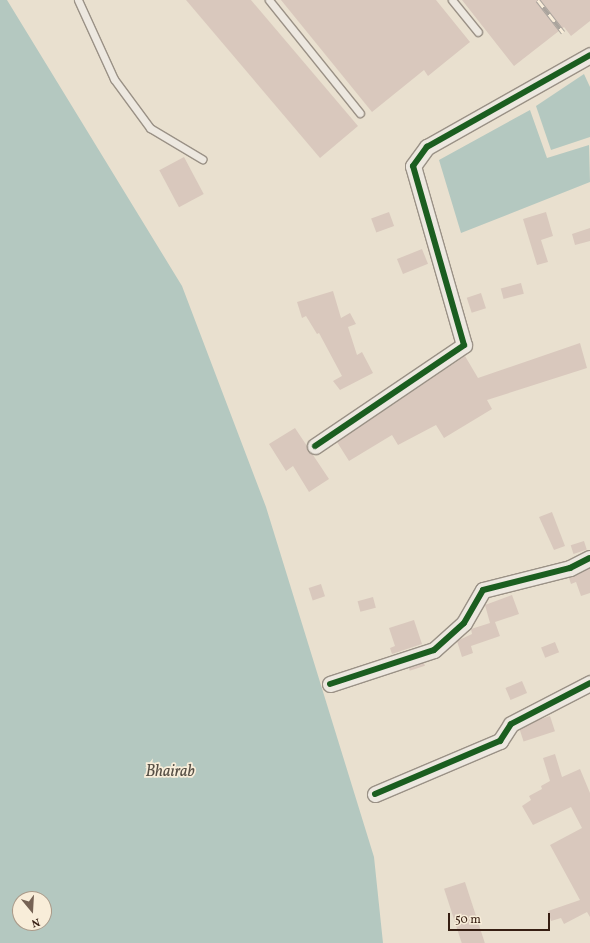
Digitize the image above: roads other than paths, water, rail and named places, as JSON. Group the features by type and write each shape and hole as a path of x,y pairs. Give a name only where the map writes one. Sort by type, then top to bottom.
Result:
{"street":[{"path":"315,446 464,344 413,166 427,147 590,55"},
{"path":"330,684 434,650 464,624 483,590 570,568 590,558"},
{"path":"376,794 500,741 511,724 590,682"}],"lane":[{"path":"78,0 114,79 150,128 202,160"},
{"path":"269,0 360,113"},
{"path":"452,0 478,32"}],"water":[{"name":"Bhairab","path":"0,0 7,0 182,286 266,507 374,857 383,943 0,943"},
{"path":"584,74 590,87 590,137 551,150 536,106"},
{"path":"530,110 547,158 589,145 590,182 461,233 439,160"}],"railway":[{"path":"538,0 563,32"}]}
